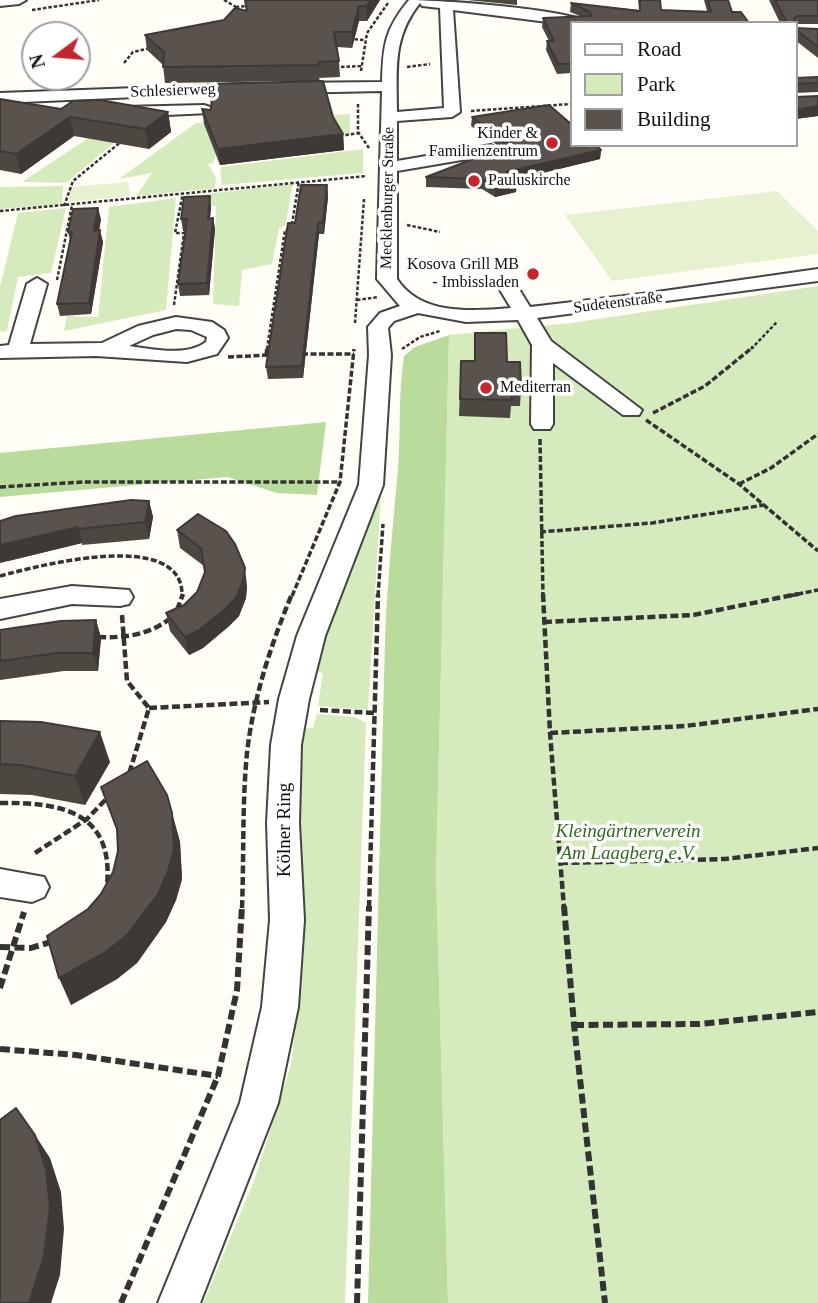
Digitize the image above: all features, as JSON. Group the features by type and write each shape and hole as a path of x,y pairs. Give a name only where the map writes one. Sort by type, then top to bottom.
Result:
{"street":[{"path":"533,15 538,0"},
{"path":"415,1 570,21"},
{"name":"Mecklenburger Straße","path":"415,1 394,32 389,78 387,279 397,295 417,307"},
{"path":"0,2 20,6"},
{"path":"446,5 452,113"},
{"path":"127,68 132,92"},
{"name":"Schlesierweg","path":"5,98 389,78"},
{"path":"5,98 21,83"},
{"path":"56,114 69,95"},
{"path":"107,113 204,110"},
{"name":"Mecklenburger Straße","path":"389,117 452,113"},
{"path":"408,115 432,130"},
{"path":"389,171 491,150"},
{"name":"Sudetenstraße","path":"417,307 472,316 526,313 818,275"},
{"path":"37,284 9,351 106,350 180,356 196,354 216,345 217,334 199,325 171,325 131,334 106,350"},
{"path":"507,285 543,345 631,410"},
{"path":"367,354 409,324 417,307"},
{"path":"542,424 543,345"},
{"name":"Kölner Ring","path":"179,1303 259,1103 280,1007 286,920 283,823 286,745 301,704 311,636 371,485 367,354"},
{"path":"0,609 72,595 120,597"}],"path":[{"path":"20,6 99,0"},
{"path":"224,0 236,7 257,5"},
{"path":"230,20 236,7"},
{"path":"339,39 365,40"},
{"path":"127,68 133,52 157,47"},
{"path":"389,78 449,61"},
{"path":"452,113 570,104"},
{"path":"64,206 73,181 157,111"},
{"path":"332,136 359,134"},
{"path":"0,211 389,171"},
{"path":"266,355 285,230 291,230 299,181"},
{"path":"171,325 184,233 175,233 183,193"},
{"path":"389,221 440,232"},
{"path":"777,323 754,349 722,376 668,407 642,418 739,484 818,551"},
{"path":"196,354 225,357 279,355"},
{"path":"292,354 367,354"},
{"path":"542,424 540,531 550,733 575,1025 605,1303"},
{"path":"739,484 771,468 818,434"},
{"path":"0,486 83,482 340,482"},
{"path":"540,531 654,525 712,517 765,505"},
{"path":"357,1303 374,713 379,572 385,511"},
{"path":"544,622 693,615 818,590"},
{"path":"120,597 127,681 149,708"},
{"path":"149,708 301,704 374,713"},
{"path":"122,781 131,771 149,708"},
{"path":"550,733 649,731 752,721 818,709"},
{"path":"35,853 87,819 114,790"},
{"path":"0,803 56,806 87,819 105,847 109,870 105,891"},
{"path":"560,863 725,859 818,848"},
{"path":"0,988 12,949 16,885"},
{"path":"0,947 31,948 62,937"},
{"path":"575,1025 698,1024 818,1012"},
{"path":"0,1049 76,1055 218,1076"}],"green space":[{"path":"350,114 350,134 217,152 213,163 208,164 216,178 215,188 136,196 152,173 119,179 196,123"},
{"path":"141,120 66,183 22,182 114,121"},
{"path":"363,149 363,173 222,185 220,167"},
{"path":"128,182 130,196 70,202 69,187"},
{"path":"293,184 285,226 279,229 272,264 242,270 239,306 213,304 216,206 188,205 189,196"},
{"path":"63,186 62,204 0,209 0,187"},
{"path":"777,191 818,231 818,254 612,281 565,215"},
{"path":"176,198 166,310 64,331 67,316 98,317 109,207"},
{"path":"66,208 51,273 18,277 7,331 0,332 0,287 18,213"},
{"name":"Kleingärtnerverein Am Laagberg e.V.","path":"818,286 818,1303 448,1303 436,873 449,335 571,323"},
{"path":"449,335 436,873 448,1303 368,1303 385,640 399,454 401,384 404,356 415,347"},
{"path":"326,422 317,495 277,493 227,477 0,497 0,453"},
{"path":"381,494 368,710 318,706 323,673 315,672 320,650"},
{"path":"317,714 355,717 366,723 345,1303 203,1303 254,1181 291,1065 303,960 300,783 304,728 313,728"}],"building":[{"path":"245,0 371,0 366,6 359,6 352,32 334,32 339,61 318,62 319,65 163,67 164,52 145,35 224,20 235,8 247,11"},
{"path":"640,0 660,0 661,10 711,12 708,0 728,0 732,12 741,12 748,21 570,21 570,64 558,64 547,41 554,41 543,18 591,16 590,12 571,3 640,11"},
{"path":"775,0 818,0 818,16 797,16 795,21 786,21"},
{"path":"797,28 818,29 818,47 797,31"},
{"path":"818,77 818,83 797,84 797,78"},
{"path":"323,81 333,117 343,134 218,149 202,109 211,110 212,94 208,84"},
{"path":"818,96 818,106 797,110 797,97"},
{"path":"0,99 61,109 73,101 100,100 168,112 145,129 70,117 16,154 0,151"},
{"path":"549,105 570,123 570,147 598,147 601,150 506,172 517,182 495,188 482,179 426,177 510,145 472,117"},
{"path":"301,185 327,185 323,223 318,223 302,366 266,367 288,223 295,223"},
{"path":"210,196 208,219 213,218 207,283 178,284 187,219 181,219 184,197"},
{"path":"98,208 94,231 100,230 89,303 57,304 72,232 68,232 73,209"},
{"name":"Mediterran","path":"475,333 506,333 507,362 520,362 521,389 511,388 512,400 460,399 461,361 475,361"},
{"path":"131,500 149,501 145,522 78,527 0,545 0,521 16,516"},
{"path":"198,514 226,531 245,568 236,598 199,630 185,637 166,613 184,605 197,592 205,572 201,548 177,530"},
{"path":"96,620 93,653 58,653 0,661 0,630 61,621"},
{"path":"0,721 41,722 100,732 75,776 20,765 0,764"},
{"path":"147,761 167,795 172,813 174,850 168,871 158,894 127,935 106,952 59,978 47,936 88,909 101,894 113,872 118,851 117,829 101,787"},
{"path":"16,1108 35,1135 46,1170 50,1208 44,1256 29,1303 0,1303 0,1120"}],"place":[{"name":"Kinder & Familienzentrum","path":"552,143"},
{"name":"Pauluskirche","path":"474,181"},
{"name":"Kosova Grill MB - Imbissladen","path":"533,274"},
{"name":"Mediterran","path":"486,388"}]}
